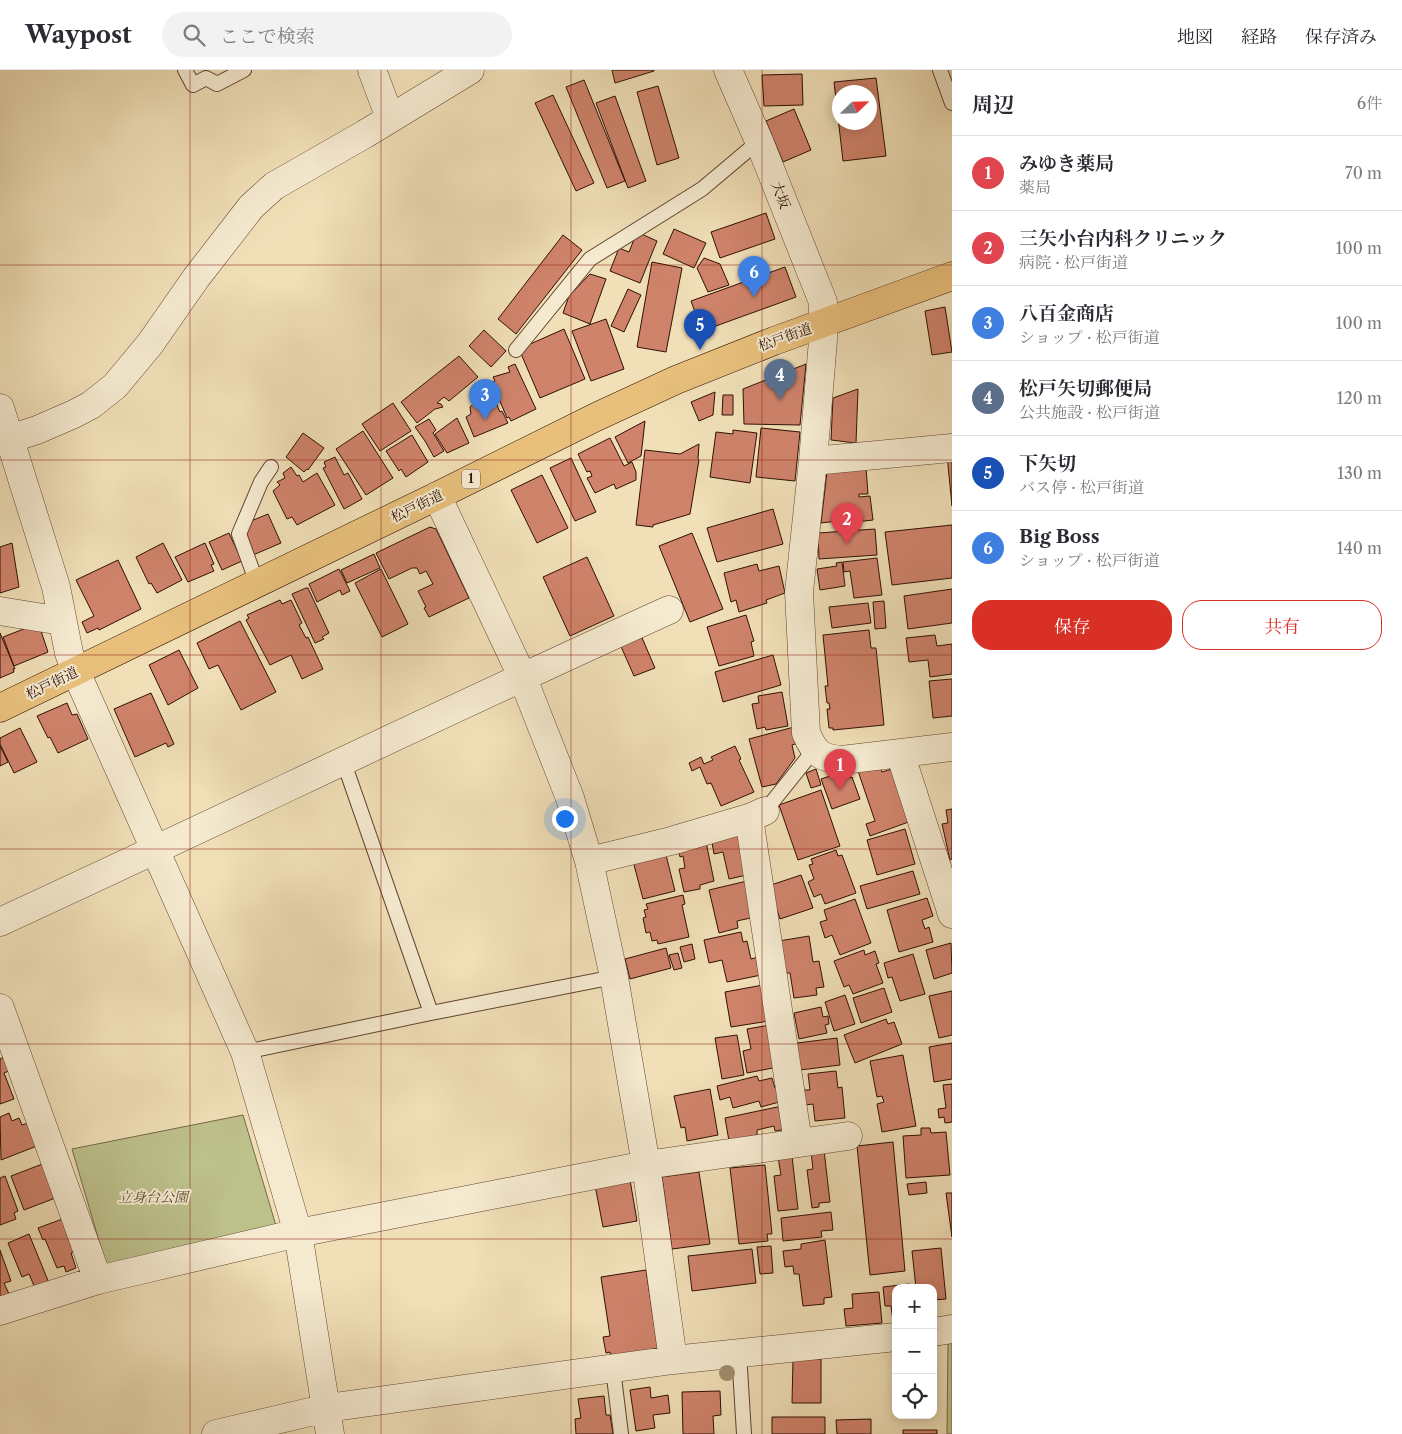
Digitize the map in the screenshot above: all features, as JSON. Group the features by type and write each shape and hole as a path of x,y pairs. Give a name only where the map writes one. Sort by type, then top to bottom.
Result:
{"main road":[{"name":"松戸街道","path":"0,708 596,417 676,380 774,341 952,276"}],"street":[{"path":"372,70 390,118"},
{"path":"5,440 37,430 74,414 91,405 115,386 150,344 196,278 251,207 274,186 365,134 470,70"},
{"name":"大坂","path":"728,70 759,141 823,302 813,461 799,592 806,733 814,750"},
{"path":"0,408 5,440 56,587 69,653 76,672 245,1052 298,1233 329,1421"},
{"path":"813,461 952,448"},
{"path":"437,496 522,676 570,798 589,861 614,978 646,1165 672,1360"},
{"path":"0,922 522,676 670,610"},
{"path":"0,611 62,620"},
{"path":"814,750 827,758 842,760 952,747"},
{"path":"900,754 948,888 952,914"},
{"path":"589,861 671,841 757,815 798,1142"},
{"path":"0,1008 98,1280"},
{"path":"0,1311 98,1280 298,1233 646,1165 848,1136"},
{"path":"937,1331 952,1329"},
{"path":"216,1434 329,1421 672,1360 892,1337"}],"lane":[{"path":"185,70 193,85 206,78 217,84 244,70"},
{"path":"940,70 952,104"},
{"path":"516,350 590,259 702,189 759,141"},
{"path":"257,583 239,534 261,482 271,468"},
{"path":"757,815 814,750"},
{"path":"343,760 430,1013"},
{"path":"245,1052 430,1013 614,978"},
{"path":"739,1352 744,1434"},
{"path":"613,1369 621,1434"}],"green space":[{"name":"立身台公園","path":"243,1115 277,1229 109,1275 72,1149"},
{"path":"948,1343 952,1344 952,1434 947,1434"}],"building":[{"path":"612,70 654,70 654,71 615,83"},
{"path":"802,74 803,105 764,106 762,75"},
{"path":"876,78 877,85 834,85 834,82"},
{"path":"584,80 625,181 607,188 566,87"},
{"path":"658,86 679,158 657,165 637,92"},
{"path":"877,86 886,156 843,161 839,130 877,130"},
{"path":"553,95 594,183 576,191 535,103"},
{"path":"615,96 646,181 628,188 596,103"},
{"path":"794,109 811,150 783,162 766,121"},
{"path":"766,213 775,239 720,258 711,232"},
{"path":"674,229 706,243 694,268 663,254"},
{"path":"637,232 657,241 640,283 610,271 619,248 629,252"},
{"path":"563,235 582,250 516,334 498,319"},
{"path":"704,258 720,264 729,285 708,292 697,268"},
{"path":"652,262 682,268 666,352 637,347"},
{"path":"785,267 796,297 702,331 691,301"},
{"path":"590,274 606,279 590,324 563,313 569,296"},
{"path":"628,289 641,295 624,332 611,326"},
{"path":"945,307 952,352 932,355 925,311"},
{"path":"606,319 624,369 591,381 572,331"},
{"path":"564,329 585,379 540,398 519,349"},
{"path":"484,330 506,351 491,367 469,346"},
{"path":"459,356 478,377 449,401 444,397 437,403 443,407 435,409 417,423 401,402"},
{"path":"515,364 536,409 511,421 509,417 507,418 492,382 495,381 493,377 510,372 508,367"},
{"path":"806,364 800,425 744,424 743,389"},
{"path":"490,389 500,412 502,411 508,423 474,437 466,417 471,414 470,407 481,396 481,393"},
{"path":"858,389 856,443 831,440 833,398"},
{"path":"715,392 713,415 699,421 691,402"},
{"path":"723,395 733,395 733,415 722,415"},
{"path":"393,403 411,431 380,451 362,424"},
{"path":"457,418 469,443 447,453 435,434"},
{"path":"429,419 436,430 433,433 444,451 434,457 415,427"},
{"path":"645,421 641,456 628,463 615,437"},
{"path":"761,428 800,432 795,481 756,477"},
{"path":"733,430 757,433 750,483 710,477 716,432 733,434"},
{"path":"363,431 393,478 366,495 336,449"},
{"path":"303,433 324,448 308,470 304,472 286,457"},
{"path":"412,435 428,462 406,477 401,469 399,471 386,451"},
{"path":"610,438 624,466 632,462 636,472 636,480 616,489 614,484 595,493 587,478 592,476 590,471 587,472 578,454"},
{"path":"699,444 699,460 690,514 653,525 653,527 636,525 645,450 680,454"},
{"path":"947,455 952,455 952,506"},
{"path":"335,457 344,475 348,473 362,499 344,509 323,468 326,467 324,462"},
{"path":"571,458 596,512 575,521 550,468"},
{"path":"291,467 303,482 317,473 335,505 297,525 292,517 287,519 273,491 280,485 277,482 285,478 283,473"},
{"path":"866,468 868,494 859,494 859,497 870,496 873,520 847,523 846,520 821,523 827,472"},
{"path":"542,475 568,528 537,543 511,490"},
{"path":"773,509 783,544 717,562 707,528"},
{"path":"268,514 281,543 253,555 244,536 251,521"},
{"path":"952,525 952,578 892,585 885,532"},
{"path":"430,527 436,529 469,598 429,617 418,591 433,584 426,571 420,574 417,568 412,568 389,579 376,553"},
{"path":"875,529 877,555 819,559 818,533"},
{"path":"229,533 242,561 222,570 209,542"},
{"path":"692,533 723,609 690,622 659,546"},
{"path":"12,543 19,587 0,593 0,547"},
{"path":"163,543 182,580 157,593 151,583 149,584 136,557"},
{"path":"205,543 214,564 211,565 214,571 188,582 175,557"},
{"path":"374,554 380,568 347,583 341,570"},
{"path":"587,557 614,616 570,636 543,577"},
{"path":"877,558 882,595 854,598 850,571 844,572 843,562"},
{"path":"118,560 141,609 99,630 98,628 87,633 82,622 94,616 76,580"},
{"path":"842,562 845,586 820,590 817,569 837,566 836,563"},
{"path":"757,564 759,571 779,566 785,593 766,600 767,603 739,612 736,600 731,602 724,573"},
{"path":"339,569 350,591 342,595 340,590 317,602 309,584"},
{"path":"381,569 408,624 382,637 355,583"},
{"path":"308,588 329,633 322,637 324,639 315,643 292,594"},
{"path":"952,589 952,623 908,629 904,596"},
{"path":"280,600 282,604 291,600 302,623 299,625 306,638 308,637 323,669 302,679 291,655 270,665 246,620 249,618 247,615"},
{"path":"884,601 886,628 875,629 873,602"},
{"path":"868,603 871,623 832,628 829,607"},
{"path":"746,615 754,641 751,642 754,656 719,666 707,627"},
{"path":"240,621 276,692 241,710 218,665 209,669 197,643"},
{"path":"34,625 40,628 48,652 14,666 3,637"},
{"path":"869,630 871,648 876,648 884,725 833,730 833,728 829,728 827,709 830,709 829,703 827,703 825,686 828,686 823,635"},
{"path":"0,633 15,669 13,669 14,672 0,678"},
{"path":"640,633 655,668 634,676 619,642"},
{"path":"935,635 937,646 952,644 952,674 930,677 928,660 909,662 906,638"},
{"path":"179,650 198,688 168,705 149,665"},
{"path":"773,655 781,685 723,702 715,672"},
{"path":"952,679 952,716 933,718 929,681"},
{"path":"782,692 788,726 766,730 765,727 757,729 752,704 759,703 758,696"},
{"path":"151,693 174,744 168,747 166,743 135,757 114,709"},
{"path":"67,703 72,715 77,714 88,739 58,753 37,716"},
{"path":"794,727 798,743 792,745 795,758 776,784 762,787 749,739"},
{"path":"20,728 37,762 14,773 0,744 0,738"},
{"path":"0,746 8,762 0,766"},
{"path":"735,746 741,759 739,760 754,792 721,806 711,783 707,784 700,767 692,771 689,763 701,757 704,764 713,760 711,757"},
{"path":"879,764 882,772 895,768 914,820 870,836 866,824 875,821 858,771"},
{"path":"816,769 821,785 811,788 806,773"},
{"path":"845,771 848,778 852,777 860,799 832,809 821,779"},
{"path":"821,790 840,846 798,860 779,805"},
{"path":"952,809 952,859 950,860 942,824 948,823 946,810"},
{"path":"905,829 915,864 877,875 867,840"},
{"path":"742,830 751,874 729,879 723,852 714,854 711,837"},
{"path":"706,842 714,881 700,885 700,889 684,892 679,869 685,868 683,856 680,857 678,848"},
{"path":"836,850 838,856 842,855 856,893 825,904 821,894 814,897 808,882 814,879 809,865 813,864 811,859"},
{"path":"666,855 675,891 643,899 633,861"},
{"path":"913,871 920,894 867,909 860,886"},
{"path":"801,875 813,908 780,919 771,892 771,885"},
{"path":"747,881 755,917 737,921 738,928 719,933 709,890"},
{"path":"683,895 685,904 682,905 689,937 658,944 657,940 652,941 650,932 646,933 643,918 646,917 644,910 648,909 646,904"},
{"path":"927,898 933,916 922,920 925,929 929,927 933,942 899,952 887,910"},
{"path":"855,899 871,943 840,955 832,935 825,938 820,922 827,920 824,910"},
{"path":"741,932 743,942 747,941 751,959 762,956 766,974 727,982 722,960 709,963 704,940"},
{"path":"809,936 813,962 819,961 824,987 816,988 817,995 794,998 790,973 785,973 779,941"},
{"path":"951,943 952,973 934,979 926,950"},
{"path":"692,944 695,959 684,962 680,947"},
{"path":"666,948 671,968 630,979 625,959"},
{"path":"864,950 865,955 875,951 879,963 876,964 883,983 853,994 849,985 844,987 834,961"},
{"path":"678,953 682,968 674,970 669,955"},
{"path":"913,954 925,994 900,1001 892,977 888,978 884,963"},
{"path":"763,985 769,1021 731,1027 725,992"},
{"path":"884,988 892,1012 861,1023 853,998"},
{"path":"952,991 952,1035 939,1038 929,996"},
{"path":"845,995 855,1024 834,1031 825,1002"},
{"path":"821,1007 823,1017 828,1016 829,1024 825,1025 827,1033 799,1039 794,1013"},
{"path":"886,1019 888,1024 894,1022 902,1044 855,1063 844,1035"},
{"path":"770,1025 778,1067 747,1073 743,1051 751,1049 747,1029"},
{"path":"737,1035 744,1075 722,1079 715,1038"},
{"path":"837,1038 840,1065 800,1070 797,1043"},
{"path":"952,1043 952,1079 934,1082 929,1047"},
{"path":"903,1055 916,1126 882,1132 877,1104 884,1102 882,1096 877,1097 870,1061"},
{"path":"6,1056 11,1070 4,1073 14,1099 0,1104 0,1059"},
{"path":"836,1071 838,1088 842,1087 845,1118 815,1121 813,1104 805,1105 803,1090 810,1090 808,1074"},
{"path":"757,1076 759,1081 772,1078 775,1088 779,1087 783,1101 761,1107 759,1101 733,1108 730,1097 720,1100 717,1086"},
{"path":"952,1084 952,1122 945,1123 944,1117 939,1118 938,1109 946,1108 943,1085"},
{"path":"710,1089 718,1135 687,1141 685,1127 681,1128 674,1096"},
{"path":"782,1106 787,1129 775,1131 774,1126 757,1130 757,1135 729,1141 725,1118"},
{"path":"9,1113 12,1121 19,1118 22,1125 28,1123 37,1146 1,1160 0,1117"},
{"path":"921,1128 930,1128 931,1133 946,1132 950,1175 906,1178 903,1136 921,1135"},
{"path":"893,1142 905,1271 870,1275 857,1146"},
{"path":"824,1150 830,1202 819,1203 819,1207 812,1208 807,1170 813,1169 811,1152"},
{"path":"792,1156 798,1209 778,1211 774,1176 781,1175 778,1157"},
{"path":"45,1163 58,1197 24,1210 11,1176"},
{"path":"765,1165 772,1234 767,1234 768,1241 739,1244 730,1168"},
{"path":"699,1172 710,1244 672,1249 662,1177"},
{"path":"629,1174 637,1221 603,1227 594,1180"},
{"path":"5,1176 18,1211 14,1213 16,1219 0,1225 0,1178"},
{"path":"926,1182 927,1193 909,1195 907,1184"},
{"path":"946,1193 952,1193 952,1237"},
{"path":"831,1212 833,1230 821,1231 822,1237 783,1241 781,1218"},
{"path":"65,1218 78,1250 71,1253 76,1268 66,1272 64,1266 57,1268 45,1239 43,1240 38,1228"},
{"path":"29,1234 49,1283 35,1288 29,1274 22,1277 8,1243"},
{"path":"825,1240 832,1297 824,1298 824,1304 803,1306 799,1274 794,1274 793,1266 785,1267 783,1251 801,1249 801,1244"},
{"path":"771,1246 773,1273 760,1274 757,1247"},
{"path":"941,1248 946,1299 937,1300 937,1284 916,1284 912,1251"},
{"path":"752,1249 756,1283 692,1291 688,1256"},
{"path":"0,1250 11,1281 4,1283 9,1294 0,1297"},
{"path":"646,1270 658,1350 611,1358 610,1352 606,1353 603,1337 610,1336 601,1277"},
{"path":"892,1286 892,1314 891,1306 885,1306 883,1287"},
{"path":"879,1292 882,1323 846,1326 844,1309 853,1308 852,1294"},
{"path":"793,1359 821,1359 821,1403 792,1403"},
{"path":"650,1387 651,1398 668,1395 670,1413 653,1415 655,1428 636,1431 630,1390"},
{"path":"720,1391 721,1415 713,1416 714,1434 683,1434 682,1392"},
{"path":"604,1396 606,1415 610,1415 613,1434 576,1434 575,1419 581,1418 578,1399"},
{"path":"772,1417 825,1417 825,1434 772,1434"},
{"path":"871,1419 871,1434 837,1434 836,1420"},
{"path":"903,1430 937,1430 937,1434 903,1434"}],"place":[{"name":"Big Boss","path":"754,297"},
{"name":"下矢切","path":"700,350"},
{"name":"松戸矢切郵便局","path":"780,400"},
{"name":"八百金商店","path":"485,420"},
{"name":"三矢小台内科クリニック","path":"847,544"},
{"name":"みゆき薬局","path":"840,790"}]}
